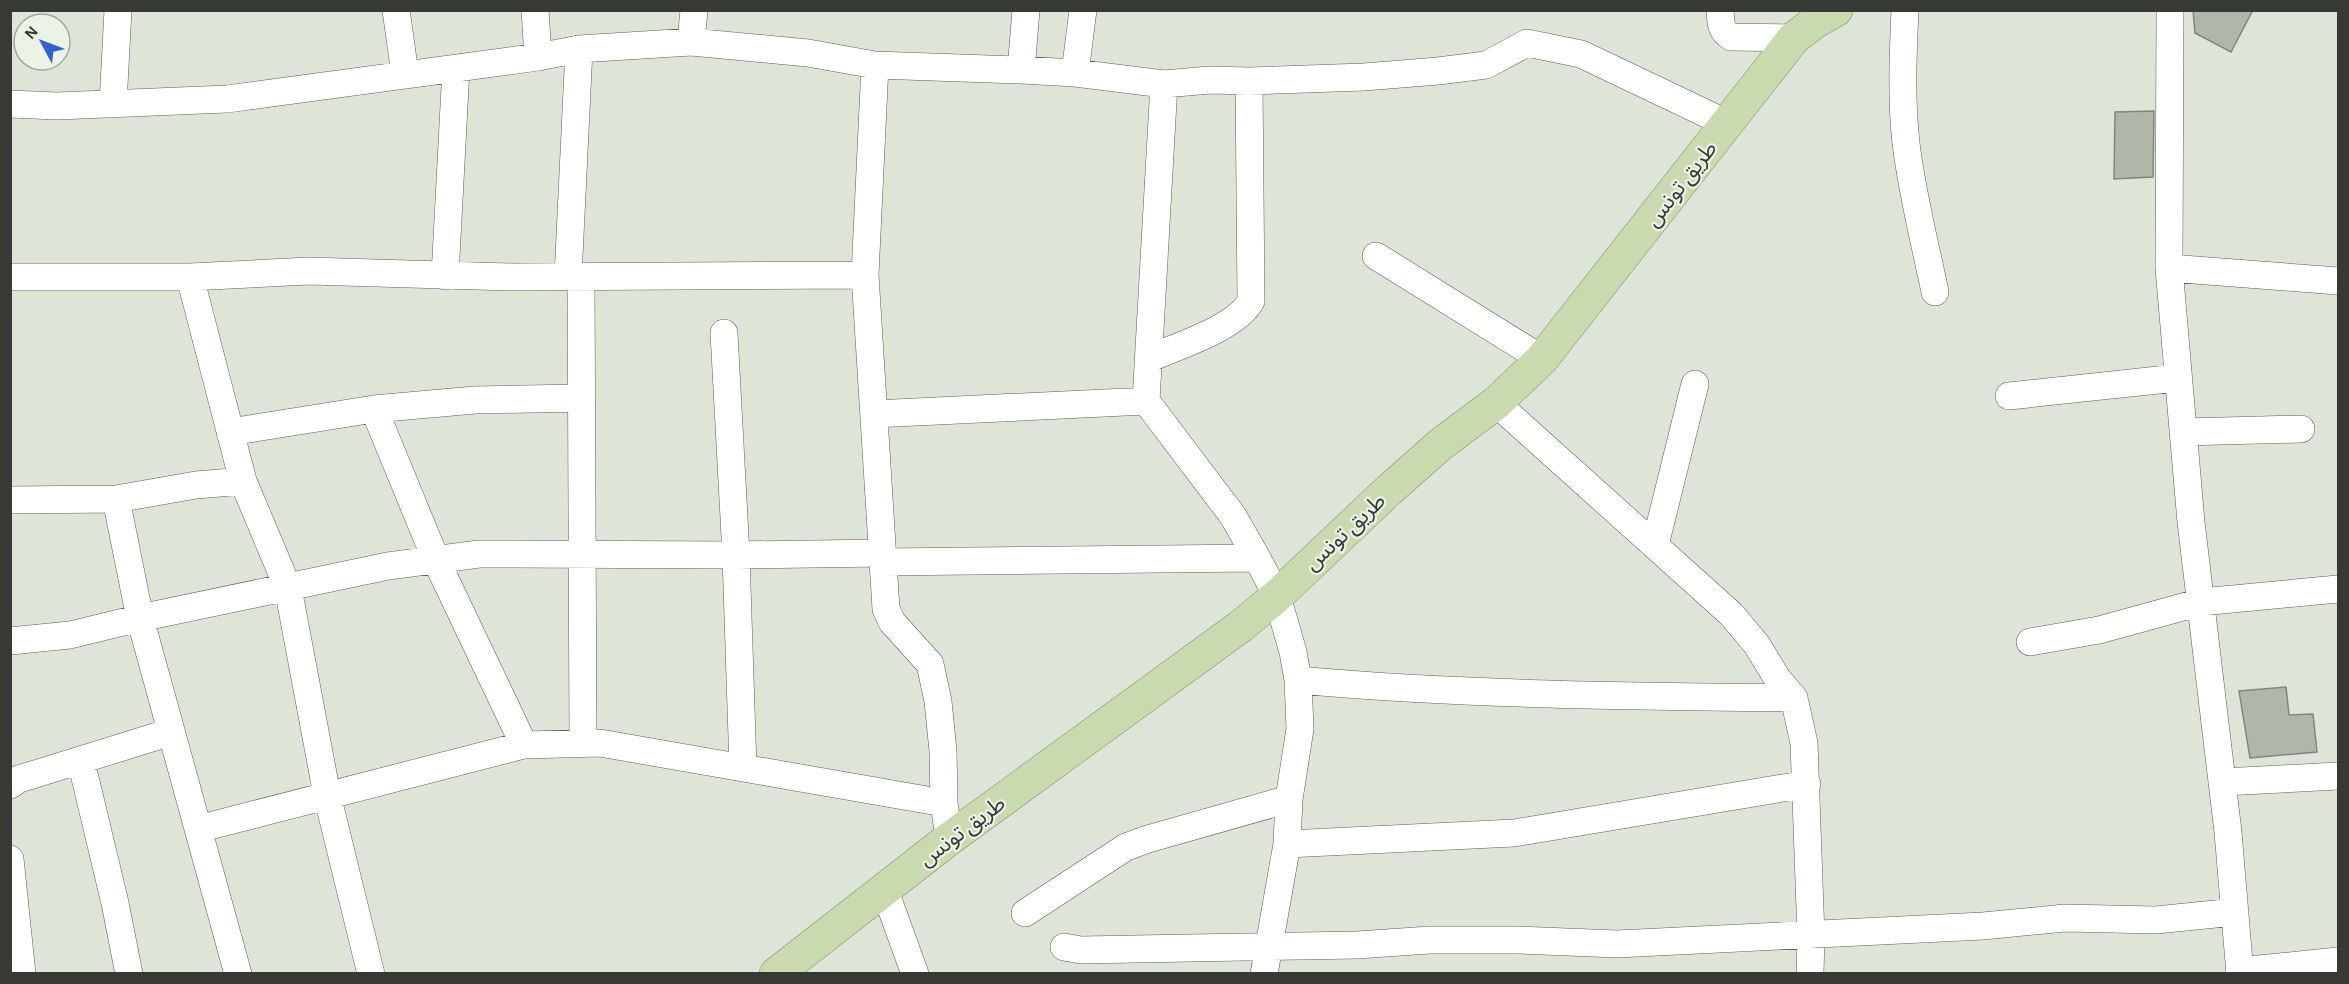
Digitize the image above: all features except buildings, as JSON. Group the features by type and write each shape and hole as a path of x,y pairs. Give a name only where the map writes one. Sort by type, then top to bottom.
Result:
{"main road":[{"name":"طريق تونس","path":"776,974 950,839 1241,626 1277,596 1440,444 1496,403 1542,359 1794,38 1836,10"}],"street":[{"path":"113,104 118,10"},
{"path":"396,10 405,74"},
{"path":"535,10 538,57"},
{"path":"691,42 694,10"},
{"path":"1021,70 1026,10"},
{"path":"1075,74 1083,10"},
{"path":"1720,10 1724,33 1731,37 1794,38"},
{"path":"1905,10 1903,58 1906,142 1913,189 1935,292"},
{"path":"2170,10 2169,268 2177,378 2223,782 2239,972 2338,961"},
{"path":"10,104 57,106 227,99 538,57 579,49 691,42 808,54 875,65 1021,70 1164,84 1210,80 1364,77 1486,65 1527,43 1581,54 1728,124"},
{"path":"579,49 574,277 581,398 583,743"},
{"path":"875,65 865,275 886,609 892,622 930,664 939,711 943,751 944,803 950,839"},
{"path":"445,276 456,68"},
{"path":"1150,358 1233,320 1248,307 1251,301 1249,81"},
{"path":"1164,84 1146,401 1233,516 1257,558 1277,596 1293,652 1298,680 1300,729 1289,799 1287,844 1263,974"},
{"path":"1376,256 1542,359"},
{"path":"2169,268 2338,281"},
{"path":"10,277 190,277 309,271 445,276 574,277 865,275"},
{"path":"190,277 243,481 288,588 327,795 371,974"},
{"path":"724,333 736,555 743,768"},
{"path":"2009,396 2177,378"},
{"path":"1655,545 1695,384"},
{"path":"230,432 374,409 475,400 581,398"},
{"path":"874,414 1146,401"},
{"path":"1496,403 1731,614 1757,645 1777,678 1794,698 1804,743 1807,784 1810,974"},
{"path":"374,409 436,560 524,745"},
{"path":"2183,432 2301,429"},
{"path":"10,500 116,499 196,485 243,481"},
{"path":"116,499 140,618 238,974"},
{"path":"10,641 70,635 388,566 479,554 1257,558"},
{"path":"2030,642 2099,630 2201,602 2338,589"},
{"path":"1298,680 1385,688 1533,694 1794,698"},
{"path":"10,785 171,732"},
{"path":"198,829 524,745 600,743 944,803"},
{"path":"81,761 115,903 129,974"},
{"path":"2223,782 2338,776"},
{"path":"1287,844 1515,833 1807,784"},
{"path":"1024,913 1126,847 1289,799"},
{"path":"11,869 22,974"},
{"path":"885,891 915,974"},
{"path":"1064,947 1081,950 1357,945 1441,940 1617,944 1811,936 2020,923 2065,918 2156,920 2235,912"}]}
